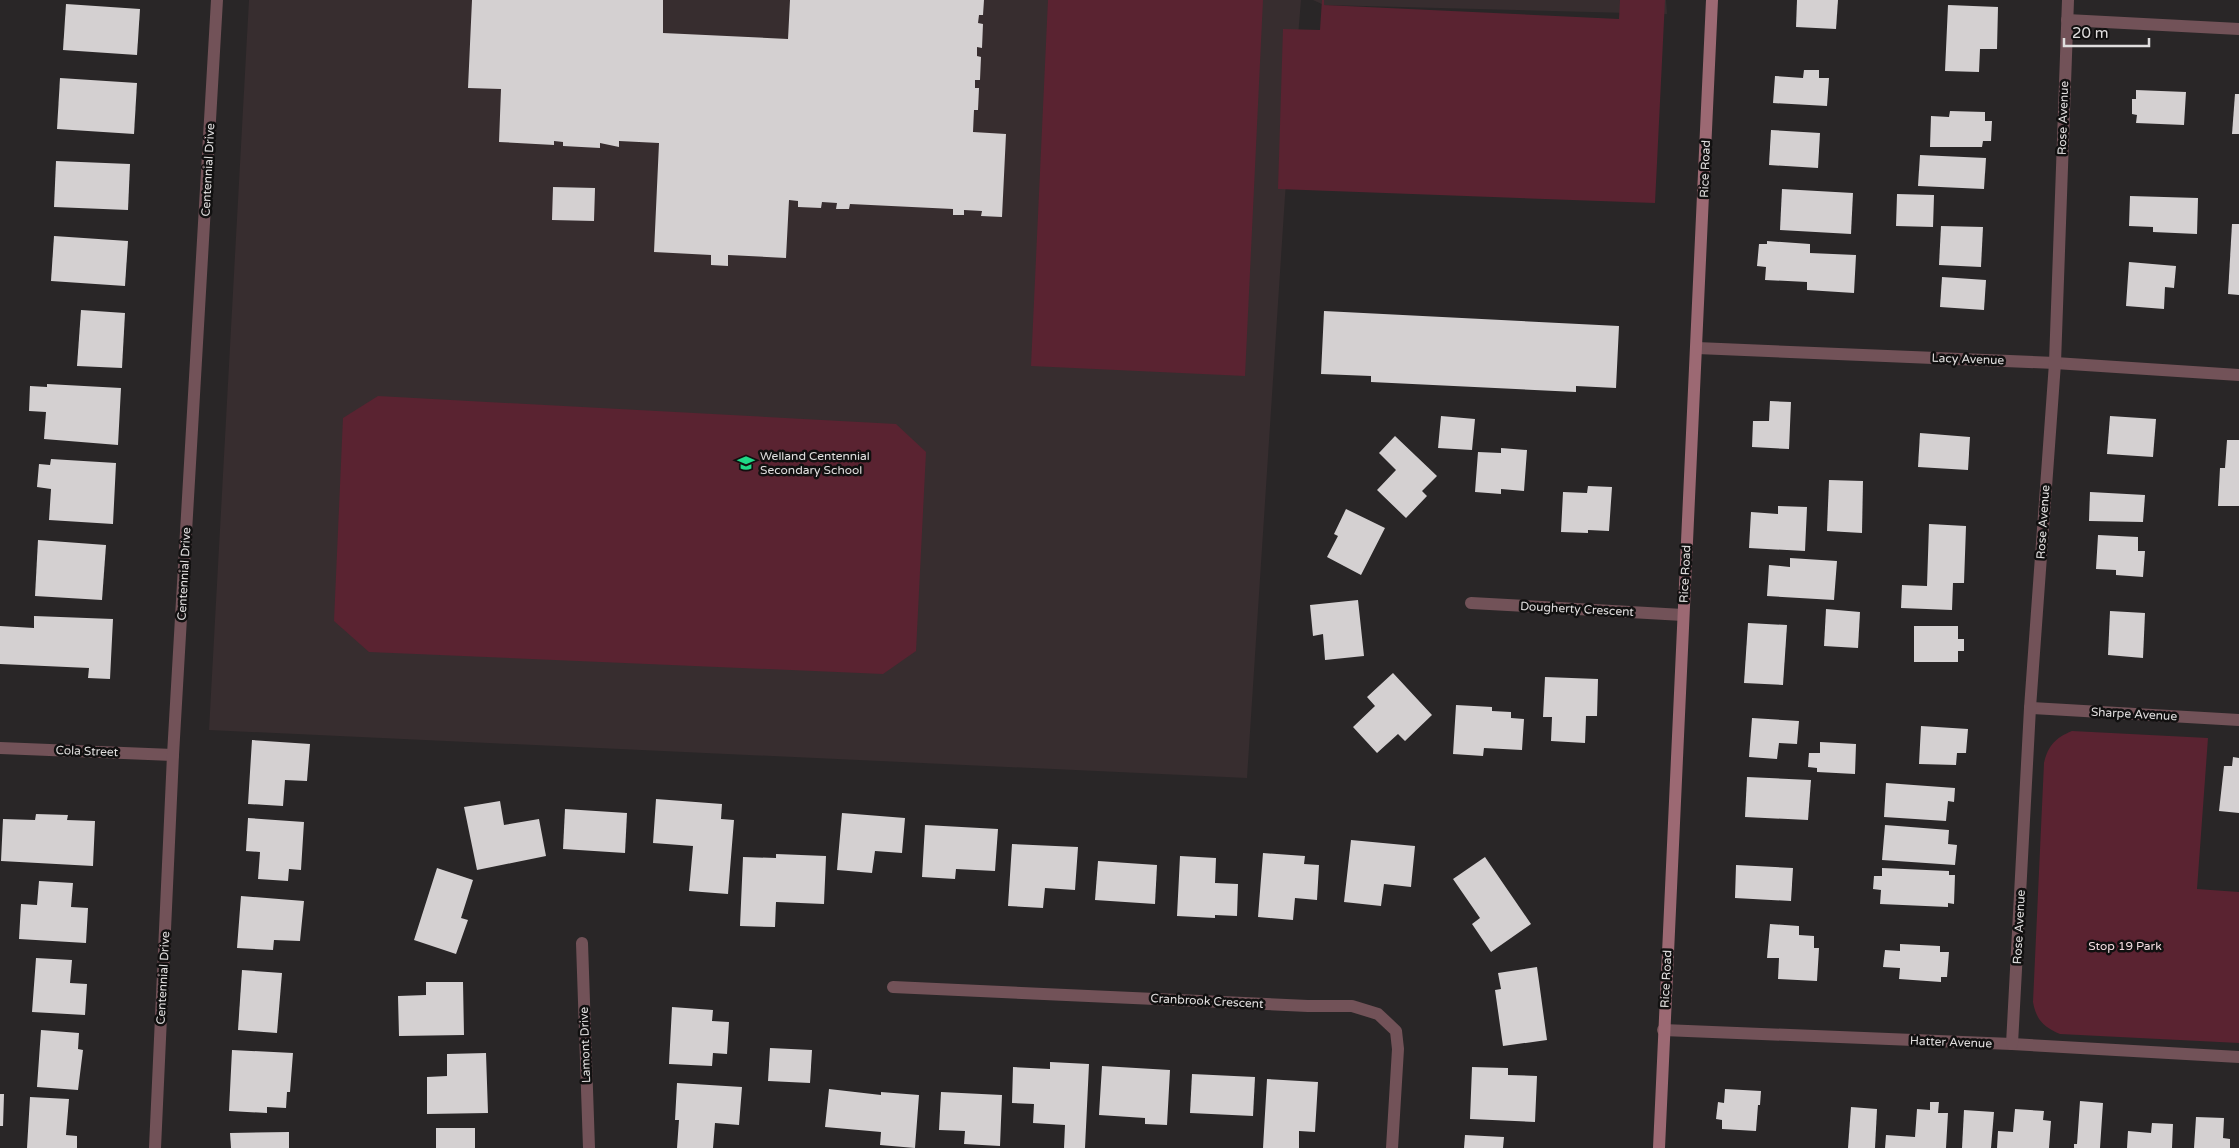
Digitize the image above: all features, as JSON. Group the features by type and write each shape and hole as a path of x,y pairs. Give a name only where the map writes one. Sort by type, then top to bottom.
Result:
{"main road":[{"name":"Rice Road","path":"1659,1148 1712,0"}],"street":[{"name":"Centennial Drive","path":"155,1148 174,755 216,0"},
{"name":"Rose Avenue","path":"2012,1044 2030,708 2055,363 2068,0"},
{"path":"2067,20 2239,29"},
{"name":"Lacy Avenue","path":"1697,348 2055,363 2239,375"},
{"name":"Dougherty Crescent","path":"1471,603 1683,615"},
{"name":"Sharpe Avenue","path":"2030,708 2239,720"},
{"name":"Cola Street","path":"0,748 174,755"},
{"name":"Lamont Drive","path":"582,943 589,1148"},
{"name":"Cranbrook Crescent","path":"893,987 1308,1006 1352,1006 1378,1014 1396,1031 1398,1049 1392,1148"},
{"name":"Hatter Avenue","path":"1663,1030 2012,1044 2239,1057"}],"shaded area":[{"name":"Welland Centennial Secondary School","path":"249,0 1301,0 1285,196 1247,778 209,730"},
{"path":"1313,0 1666,0 1667,14 1324,5"}],"green space":[{"path":"1048,0 1263,0 1245,376 1031,366"},
{"path":"1322,0 1324,0 1324,5 1619,19 1620,0 1665,0 1655,203 1278,189 1283,29 1320,30"},
{"path":"378,396 896,424 926,452 916,651 883,674 369,652 334,621 343,418"},
{"name":"Stop 19 Park","path":"2072,731 2208,738 2197,889 2239,892 2239,1043 2060,1034 2049,1028 2038,1018 2033,1002 2044,763 2053,743"}],"building":[{"path":"472,0 663,0 663,33 788,39 790,0 984,0 983,15 979,15 978,23 983,24 982,48 977,47 977,56 981,57 980,80 975,80 975,88 979,88 978,110 974,110 973,132 1006,134 1002,217 981,216 982,211 964,210 964,215 953,215 953,209 850,204 849,209 836,209 837,203 822,202 821,208 798,207 798,201 789,200 786,258 728,255 728,266 711,265 711,255 654,252 659,143 619,141 619,147 600,143 600,148 563,146 563,142 554,141 554,145 499,142 501,89 468,88"},
{"path":"1797,0 1838,0 1836,29 1796,27"},
{"path":"66,4 140,9 137,55 63,50"},
{"path":"1948,5 1998,7 1997,49 1980,49 1979,72 1945,71"},
{"path":"1804,70 1819,70 1819,78 1829,78 1827,106 1773,103 1775,76 1803,78"},
{"path":"60,78 137,83 134,134 57,129"},
{"path":"2136,90 2186,92 2184,125 2136,123 2137,115 2132,114 2132,99 2136,99"},
{"path":"2235,94 2239,94 2239,134 2232,134"},
{"path":"1950,111 1985,112 1985,121 1992,121 1991,141 1983,141 1982,147 1930,147 1931,116 1949,117"},
{"path":"1771,130 1820,133 1818,168 1769,165"},
{"path":"1920,155 1986,158 1984,189 1918,186"},
{"path":"56,161 130,164 128,210 54,207"},
{"path":"553,187 595,188 594,221 552,220"},
{"path":"1782,189 1853,193 1851,234 1780,230"},
{"path":"1897,194 1934,195 1933,227 1896,226"},
{"path":"2130,196 2198,198 2197,234 2153,232 2153,227 2129,226"},
{"path":"2232,224 2239,224 2239,295 2228,294"},
{"path":"1941,226 1983,227 1981,267 1939,265"},
{"path":"54,236 128,241 125,286 51,281"},
{"path":"1767,241 1810,244 1810,253 1856,255 1854,293 1807,290 1807,282 1765,280 1766,267 1757,266 1759,244 1767,244"},
{"path":"2129,262 2176,266 2174,288 2165,287 2164,309 2126,306"},
{"path":"1942,277 1986,280 1984,310 1940,307"},
{"path":"81,310 125,313 122,368 77,366"},
{"path":"1324,311 1619,326 1616,388 1576,386 1576,392 1371,382 1371,376 1321,374"},
{"path":"47,384 121,388 118,445 44,439 46,412 29,411 30,386 47,387"},
{"path":"1770,401 1791,402 1789,449 1752,447 1753,421 1769,421"},
{"path":"1441,416 1475,419 1472,450 1438,448"},
{"path":"2110,416 2156,419 2153,457 2107,454"},
{"path":"1920,433 1970,437 1968,470 1918,467"},
{"path":"1395,436 1437,476 1422,491 1427,496 1406,518 1377,490 1396,470 1379,453"},
{"path":"2227,440 2239,440 2239,506 2218,506 2220,468 2225,468"},
{"path":"1501,448 1527,450 1524,491 1501,489 1501,494 1475,492 1478,452 1501,453"},
{"path":"51,459 116,463 113,524 49,520 51,489 37,487 39,464 50,465"},
{"path":"1829,480 1863,481 1862,533 1827,531"},
{"path":"1588,486 1612,487 1609,531 1588,530 1588,533 1561,532 1563,492 1587,493"},
{"path":"2090,492 2145,495 2143,522 2089,521"},
{"path":"1778,506 1807,507 1805,551 1749,548 1751,512 1778,514"},
{"path":"1346,509 1385,528 1361,575 1327,557 1338,536 1334,534"},
{"path":"1929,524 1966,526 1964,583 1953,583 1952,610 1901,608 1902,585 1927,586"},
{"path":"2098,535 2138,537 2138,551 2145,551 2143,577 2116,575 2116,570 2096,569"},
{"path":"38,540 106,545 102,600 35,596"},
{"path":"1790,558 1837,561 1834,600 1767,596 1769,565 1790,567"},
{"path":"1358,600 1364,656 1325,660 1323,634 1313,636 1310,605"},
{"path":"1826,609 1860,612 1858,648 1824,646"},
{"path":"2110,611 2145,613 2143,658 2108,655"},
{"path":"34,616 113,619 110,679 88,678 89,668 0,664 0,626 34,628"},
{"path":"1748,623 1787,625 1783,685 1744,683"},
{"path":"1914,626 1958,626 1958,639 1964,639 1964,651 1958,651 1958,662 1914,662"},
{"path":"1393,673 1432,715 1405,741 1398,734 1377,753 1353,727 1375,706 1367,697"},
{"path":"1545,677 1598,679 1597,716 1586,716 1585,743 1551,741 1552,717 1543,717"},
{"path":"1456,705 1492,707 1492,711 1511,712 1511,718 1524,719 1522,750 1484,748 1483,756 1453,754"},
{"path":"1752,718 1799,721 1797,744 1779,743 1777,759 1749,757"},
{"path":"1921,726 1968,729 1966,753 1957,753 1956,765 1919,764"},
{"path":"252,740 310,744 307,781 285,780 283,806 248,804"},
{"path":"1820,742 1856,744 1855,774 1817,772 1817,768 1808,767 1809,753 1820,753"},
{"path":"2233,757 2239,758 2239,813 2219,811 2224,766 2232,766"},
{"path":"1747,777 1811,780 1808,820 1745,817"},
{"path":"1886,783 1955,788 1954,802 1948,801 1946,821 1884,817"},
{"path":"656,799 722,804 721,819 734,820 728,894 689,891 693,846 653,843"},
{"path":"500,801 504,825 539,819 546,856 477,870 464,807"},
{"path":"565,809 627,813 625,853 563,849"},
{"path":"842,813 905,818 902,853 875,851 872,873 837,870"},
{"path":"36,814 68,815 67,820 95,821 93,866 1,861 3,819 35,820"},
{"path":"248,818 304,822 301,870 289,869 288,881 258,879 260,852 246,851"},
{"path":"925,825 998,829 995,871 956,869 955,879 922,877"},
{"path":"1885,825 1949,830 1948,844 1957,845 1955,865 1882,860"},
{"path":"1351,840 1415,846 1411,887 1384,884 1381,906 1344,902"},
{"path":"1012,844 1078,847 1075,890 1045,888 1043,908 1008,906"},
{"path":"1263,853 1305,856 1304,864 1319,865 1317,900 1295,898 1293,920 1258,917"},
{"path":"776,854 826,856 824,904 776,902 775,927 740,926 743,857 776,858"},
{"path":"1180,856 1216,858 1215,883 1238,884 1237,916 1215,915 1215,918 1177,916"},
{"path":"1485,857 1531,924 1491,952 1472,924 1480,918 1453,879"},
{"path":"1098,861 1157,865 1155,904 1095,900"},
{"path":"1736,865 1793,868 1791,901 1735,898"},
{"path":"437,868 473,880 461,918 468,920 456,954 414,940"},
{"path":"1882,868 1949,871 1949,875 1955,875 1954,904 1948,903 1948,907 1880,904 1881,890 1873,889 1874,876 1882,876"},
{"path":"39,881 73,883 71,907 88,908 86,943 19,939 21,904 37,905"},
{"path":"241,896 304,901 300,941 274,940 273,950 237,948"},
{"path":"1770,924 1799,926 1799,935 1814,936 1814,948 1819,948 1817,981 1778,979 1779,958 1767,958"},
{"path":"1900,944 1940,946 1940,952 1949,952 1947,977 1941,977 1941,982 1899,979 1900,968 1883,967 1885,950 1900,951"},
{"path":"36,958 72,960 70,983 87,984 85,1015 32,1012"},
{"path":"1537,967 1547,1040 1503,1046 1495,990 1501,989 1498,973"},
{"path":"242,970 282,973 277,1033 238,1030"},
{"path":"426,982 463,982 464,1035 399,1036 398,996 426,995"},
{"path":"672,1007 713,1010 712,1021 729,1022 727,1054 713,1053 712,1066 669,1064"},
{"path":"41,1030 79,1033 78,1049 83,1050 78,1090 37,1087"},
{"path":"770,1048 812,1050 810,1083 768,1081"},
{"path":"232,1050 293,1053 290,1092 287,1092 286,1108 267,1107 267,1113 229,1111"},
{"path":"486,1053 488,1113 427,1114 427,1077 447,1076 447,1054"},
{"path":"1050,1062 1089,1064 1085,1148 1064,1148 1065,1125 1033,1123 1034,1104 1012,1103 1013,1067 1050,1069"},
{"path":"1102,1066 1170,1070 1167,1125 1145,1124 1145,1118 1099,1115"},
{"path":"1472,1067 1508,1068 1508,1075 1537,1076 1535,1122 1470,1119"},
{"path":"1192,1074 1255,1077 1253,1116 1190,1113"},
{"path":"1267,1079 1318,1082 1315,1132 1299,1131 1299,1148 1263,1148"},
{"path":"677,1083 742,1087 739,1125 715,1123 713,1148 677,1148 679,1120 675,1120"},
{"path":"829,1089 881,1095 881,1092 919,1095 915,1148 880,1145 881,1132 825,1127"},
{"path":"1725,1089 1761,1091 1756,1131 1722,1129 1722,1120 1716,1119 1718,1102 1724,1103"},
{"path":"941,1092 1002,1095 1000,1146 964,1144 965,1131 939,1130"},
{"path":"0,1094 4,1094 3,1126 0,1126"},
{"path":"30,1097 69,1099 66,1135 77,1136 77,1148 27,1148"},
{"path":"2080,1101 2103,1103 2100,1148 2074,1148 2074,1144 2077,1144"},
{"path":"1930,1102 1939,1102 1938,1113 1948,1113 1946,1148 1885,1148 1886,1135 1915,1137 1917,1109 1930,1110"},
{"path":"1851,1107 1877,1109 1875,1148 1848,1148"},
{"path":"2015,1109 2044,1111 2043,1120 2051,1121 2049,1148 1997,1148 1998,1131 2013,1132"},
{"path":"1964,1110 1994,1112 1991,1148 1962,1148"},
{"path":"2196,1117 2224,1118 2223,1138 2230,1139 2230,1148 2194,1148"},
{"path":"2152,1123 2173,1124 2172,1148 2127,1148 2128,1131 2151,1133"},
{"path":"436,1128 475,1128 475,1148 436,1148"},
{"path":"289,1132 289,1148 231,1148 230,1133"},
{"path":"1465,1135 1504,1137 1503,1148 1464,1148"}],"place":[{"name":"Welland Centennial Secondary School","path":"746,463"}]}
